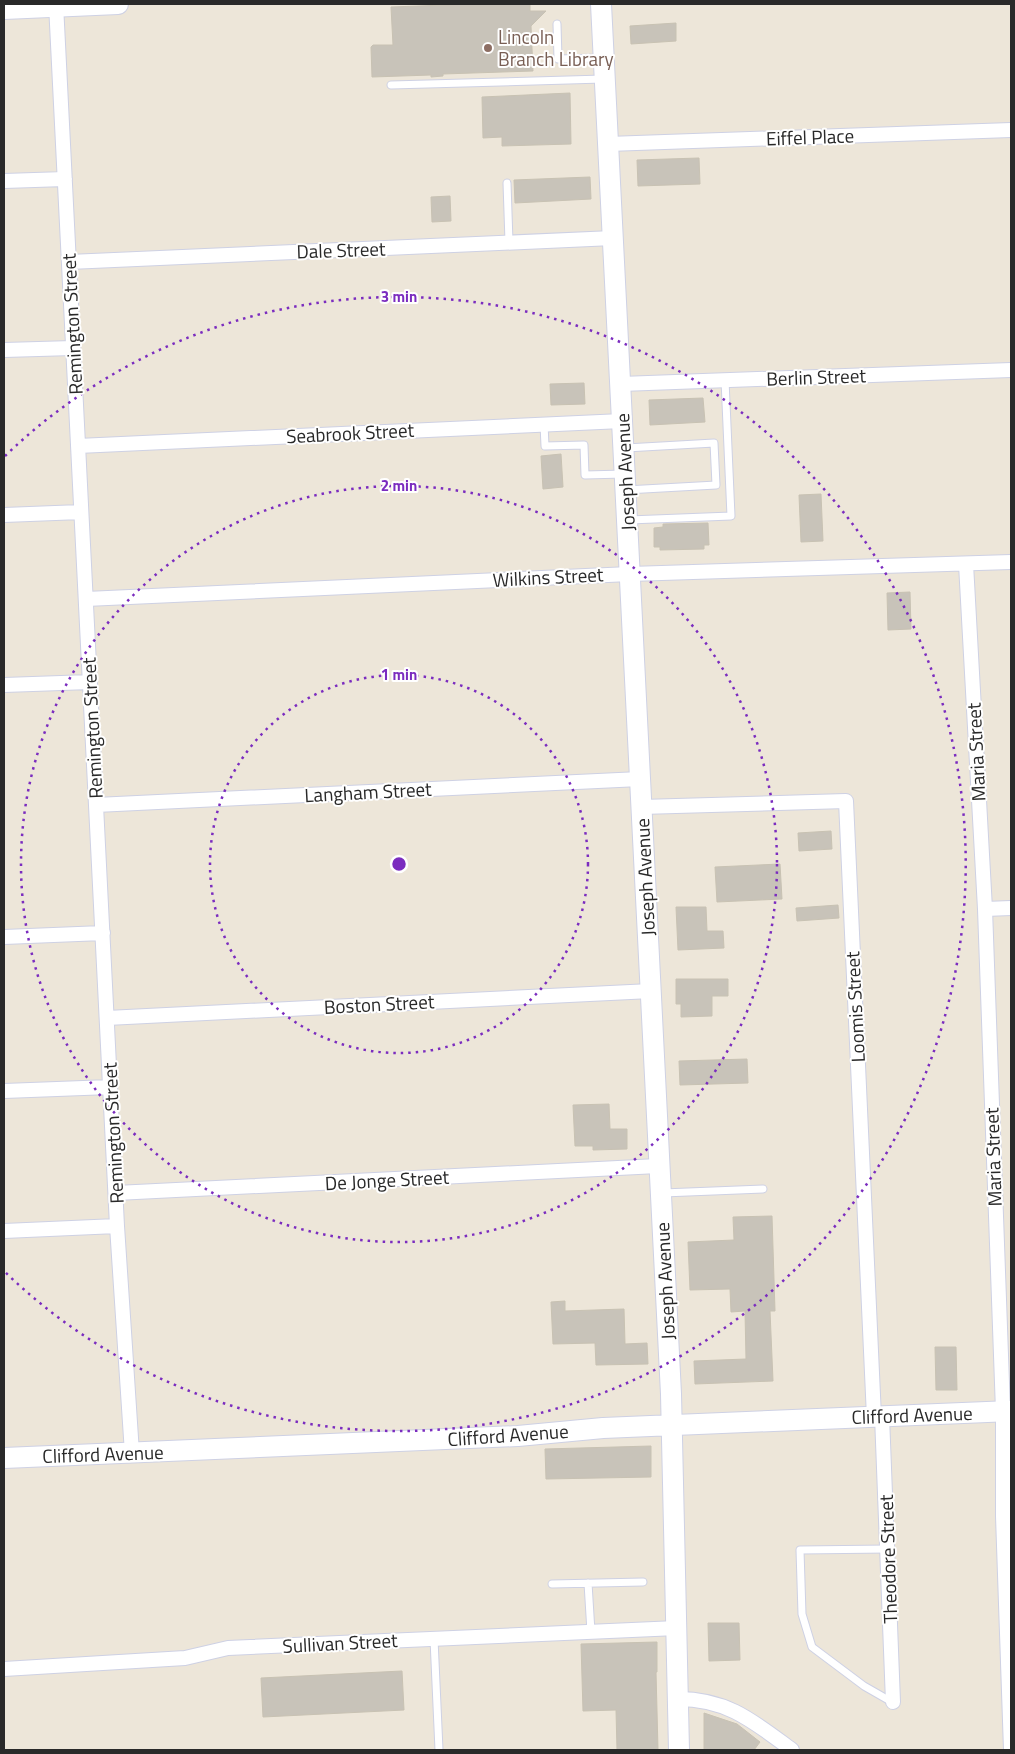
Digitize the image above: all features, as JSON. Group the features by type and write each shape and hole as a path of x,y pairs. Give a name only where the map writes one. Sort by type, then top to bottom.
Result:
{"main road":[{"path":"4,9 56,5 118,4"},
{"name":"Joseph Avenue","path":"601,4 672,1425 679,1750"},
{"name":"Clifford Avenue","path":"4,1458 518,1436 603,1428 1007,1411"}],"street":[{"name":"Remington Street","path":"56,5 117,1226 132,1452"},
{"name":"Eiffel Place","path":"608,144 1011,130"},
{"path":"4,182 65,179"},
{"name":"Dale Street","path":"69,262 613,238"},
{"path":"4,350 73,348"},
{"name":"Berlin Street","path":"621,384 1011,370"},
{"name":"Seabrook Street","path":"78,446 622,421"},
{"path":"4,515 82,512"},
{"name":"Wilkins Street","path":"86,599 630,574 1011,562"},
{"name":"Maria Street","path":"966,564 985,909 1007,1411 1011,1750"},
{"path":"4,685 90,682"},
{"name":"Langham Street","path":"96,805 640,779"},
{"name":"Loomis Street","path":"641,807 846,801 878,1416"},
{"path":"985,909 1011,908"},
{"path":"4,937 103,933"},
{"name":"Boston Street","path":"107,1018 651,991"},
{"path":"4,1091 110,1087"},
{"name":"De Jonge Street","path":"116,1193 658,1166"},
{"path":"4,1231 117,1226"},
{"name":"Theodore Street","path":"878,1416 888,1549 893,1702"},
{"name":"Sullivan Street","path":"4,1669 185,1658 228,1648 677,1628"},
{"path":"678,1699 702,1700 742,1714 792,1750"}],"lane":[{"path":"557,24 558,59 604,58"},
{"path":"390,86 605,79"},
{"path":"506,183 509,242"},
{"path":"627,521 731,516 724,380"},
{"path":"544,424 545,446 584,445 585,475 625,482 716,485 714,443 624,448"},
{"path":"660,1193 762,1189"},
{"path":"888,1549 800,1550 802,1614 812,1647 864,1686 893,1702"},
{"path":"552,1584 643,1582"},
{"path":"588,1583 591,1632"},
{"path":"434,1639 439,1750"}],"building":[{"path":"530,4 530,11 546,11 531,26 533,71 443,74 443,76 431,77 431,75 372,77 371,47 373,45 393,45 391,7"},
{"path":"676,23 676,41 631,44 630,26"},
{"path":"570,93 571,144 502,146 502,137 483,138 482,97"},
{"path":"699,158 700,184 638,186 637,160"},
{"path":"590,177 591,199 515,203 514,180"},
{"path":"450,196 451,221 432,222 431,197"},
{"path":"584,383 585,404 551,405 550,384"},
{"path":"703,398 705,422 650,425 649,400"},
{"path":"561,454 563,487 543,489 541,456"},
{"path":"821,494 823,541 801,542 799,495"},
{"path":"708,523 709,545 704,545 704,549 660,550 660,547 654,547 654,528 663,527 663,524"},
{"path":"910,592 911,629 888,630 887,593"},
{"path":"831,831 832,849 799,851 798,833"},
{"path":"780,864 782,899 717,902 715,867"},
{"path":"838,905 839,918 797,921 796,908"},
{"path":"676,907 706,907 707,931 723,931 724,948 678,950"},
{"path":"676,979 728,979 728,996 712,996 712,1016 681,1017 681,1004 676,1004"},
{"path":"747,1059 748,1083 680,1085 679,1061"},
{"path":"609,1104 610,1129 627,1129 627,1149 593,1150 593,1146 575,1146 573,1105"},
{"path":"772,1216 775,1311 770,1311 773,1381 695,1384 694,1361 746,1359 745,1311 731,1312 730,1289 690,1290 688,1242 734,1240 733,1217"},
{"path":"565,1301 565,1311 624,1309 625,1344 647,1343 648,1364 596,1365 595,1343 553,1344 551,1302"},
{"path":"935,1347 956,1347 957,1390 936,1390"},
{"path":"651,1446 651,1477 546,1479 545,1449"},
{"path":"708,1623 739,1623 740,1660 709,1661"},
{"path":"657,1642 658,1750 617,1750 616,1710 583,1711 581,1644"},
{"path":"402,1671 404,1710 263,1717 261,1678"},
{"path":"704,1713 737,1724 760,1742 754,1750 704,1750"}],"place":[{"name":"Lincoln Branch Library","path":"488,48"}]}
